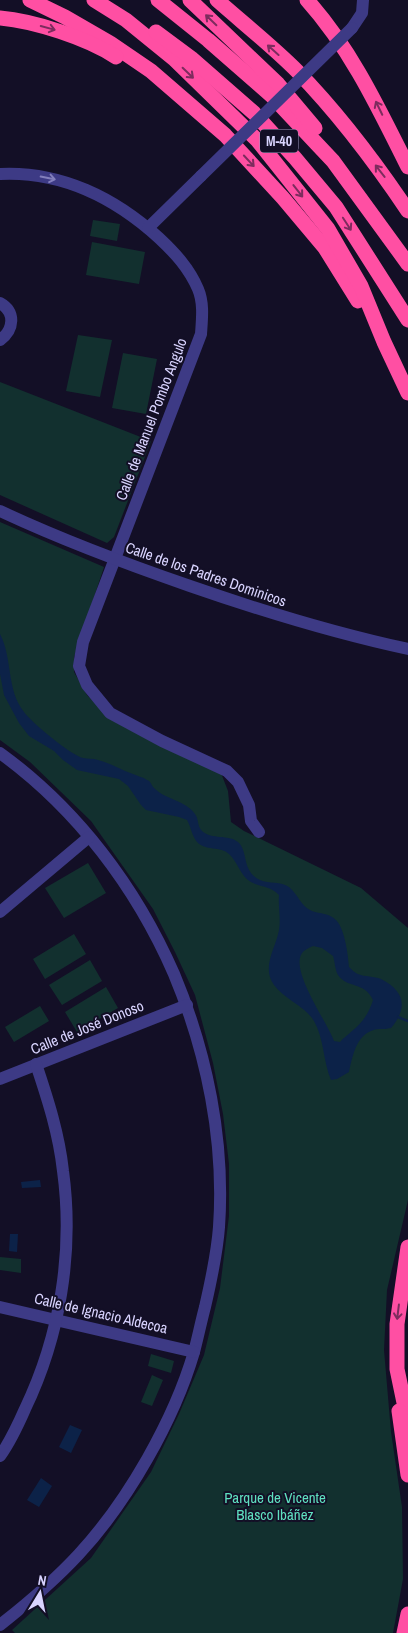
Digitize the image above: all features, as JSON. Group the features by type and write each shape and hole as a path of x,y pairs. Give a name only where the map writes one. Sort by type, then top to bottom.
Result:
{"highway":[{"path":"30,0 65,17 110,43 150,71 225,135 283,198 325,248 384,342"},
{"path":"94,0 126,20 174,59 258,141 328,229 361,286 408,393"},
{"name":"M-40","path":"110,0 142,21 191,58 254,113 336,207 408,320"},
{"name":"M-40","path":"158,0 208,40 272,96 333,161 408,264"},
{"path":"190,0 278,84 331,147 333,161"},
{"path":"217,0 296,70 341,120 385,177 408,211"},
{"path":"307,0 323,18 370,90 408,167"},
{"path":"0,18 13,19 72,36 113,55 188,103"},
{"path":"408,1247 396,1324 399,1411 408,1475"},
{"path":"397,1369 408,1422"},
{"path":"404,1633 408,1614"}],"street":[{"path":"148,228 352,28 362,13 363,0"},
{"name":"Calle de Manuel Pombo Angulo","path":"0,174 31,175 54,179 79,186 104,197 148,228 183,262 198,290 202,308 201,334 83,642 79,666 87,685 110,713 162,741 227,771 238,782 249,805 251,821 260,832"},
{"path":"0,303 9,310 12,317 12,326 8,334 0,340"},
{"name":"Calle de los Padres Dominicos","path":"0,511 115,560 264,612 347,635 408,649"},
{"path":"0,753 34,779 89,837 122,878 161,945 194,1024 210,1091 215,1121 219,1227 211,1282 194,1352 162,1429 145,1462 108,1518 80,1552 59,1574 0,1625"},
{"path":"0,912 89,837"},
{"name":"Calle de José Donoso","path":"0,1079 187,1005"},
{"path":"0,1456 18,1425 45,1364 56,1320 65,1262 66,1197 59,1145 51,1110 36,1064"},
{"name":"Calle de Ignacio Aldecoa","path":"0,1307 194,1352"}],"green space":[{"path":"93,220 120,224 117,241 90,236"},
{"path":"92,242 145,252 139,284 86,275"},
{"path":"78,335 112,340 100,397 66,391"},
{"path":"123,353 157,359 146,414 112,408"},
{"path":"0,382 151,441 114,537 107,543 0,495"},
{"name":"Parque de Vicente Blasco Ibáñez","path":"0,522 104,567 74,657 74,672 87,695 109,718 221,773 228,791 231,822 244,831 361,888 408,928 408,1200 387,1290 384,1350 391,1432 402,1507 403,1579 393,1633 15,1633 12,1630 91,1558 151,1472 179,1414 204,1355 220,1288 229,1216 229,1164 223,1114 213,1063 195,995 153,909 91,821 30,762 0,740"},
{"path":"88,863 106,893 64,918 45,888"},
{"path":"74,934 86,954 45,979 33,959"},
{"path":"90,960 102,981 62,1005 49,985"},
{"path":"106,987 118,1008 77,1032 65,1012"},
{"path":"40,1006 49,1021 14,1042 5,1027"},
{"path":"0,1257 21,1259 21,1273 0,1270"},
{"path":"151,1354 174,1361 171,1373 148,1366"},
{"path":"152,1375 163,1380 152,1406 141,1402"}],"water":[{"path":"0,634 7,654 14,694 18,703 28,717 43,730 78,756 102,761 150,782 159,792 191,809 196,816 199,827 206,834 230,838 238,842 250,872 254,876 260,880 286,885 308,909 336,920 344,936 349,967 358,974 378,978 389,984 399,995 402,1007 391,1028 372,1031 361,1039 354,1051 349,1072 337,1079 331,1080 320,1035 314,1021 306,1011 278,990 270,978 269,964 280,926 279,895 269,888 255,884 247,879 232,857 226,852 200,845 194,837 187,820 146,810 128,786 119,779 77,770 54,751 29,736 19,723 4,695 0,674","holes":["313,946 322,948 333,956 338,975 346,982 361,987 373,1000 362,1021 340,1042 334,1041 301,973 302,953"]},
{"path":"40,1180 41,1187 22,1188 21,1182"},
{"path":"10,1234 18,1234 17,1252 9,1251"},
{"path":"70,1425 82,1430 71,1453 59,1447"},
{"path":"41,1478 52,1486 39,1507 27,1500"}],"waterway":[{"path":"398,1017 408,1021"}]}
